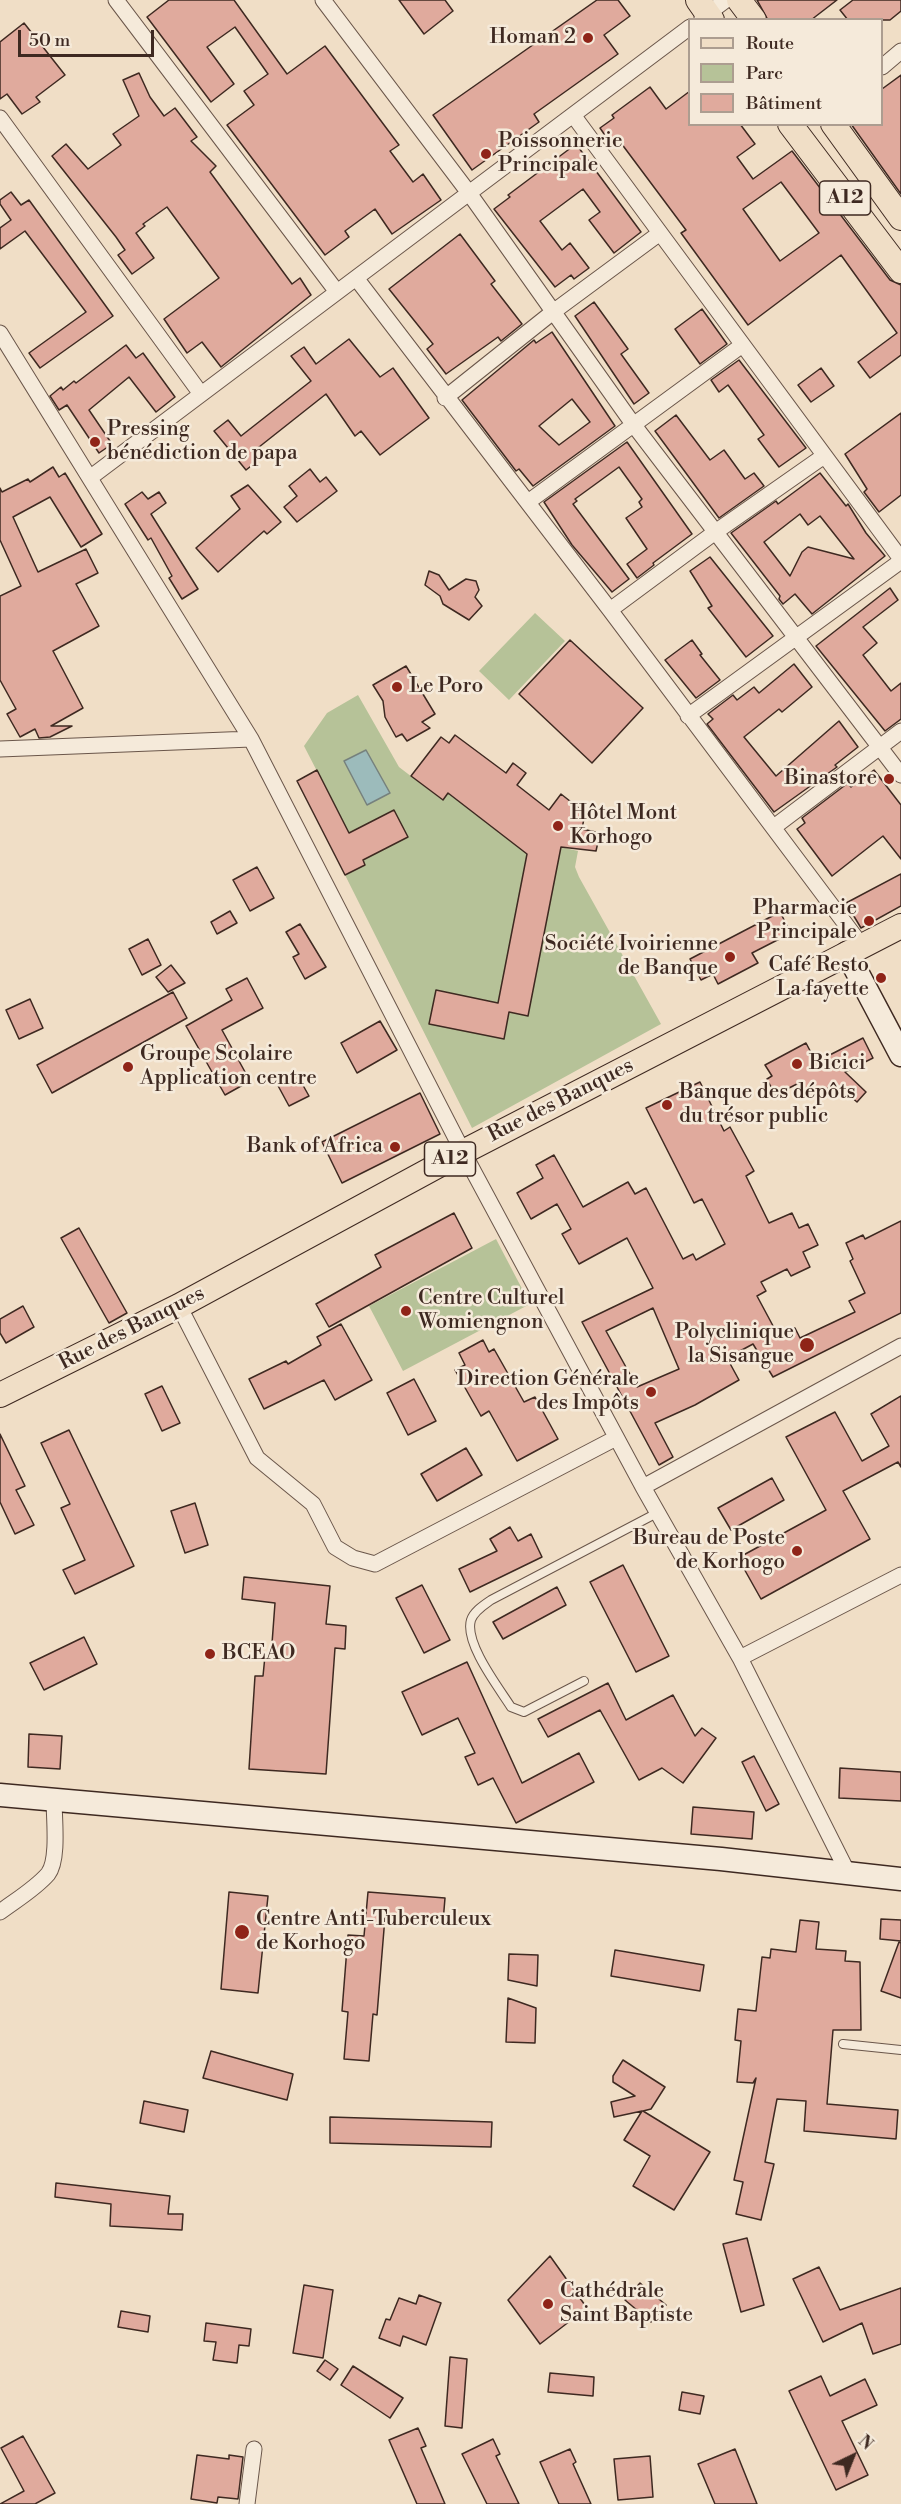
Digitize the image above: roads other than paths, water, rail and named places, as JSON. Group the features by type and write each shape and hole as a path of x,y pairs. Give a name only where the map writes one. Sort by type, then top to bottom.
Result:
{"main road":[{"path":"739,0 752,18"},
{"name":"A12","path":"833,126 901,218"},
{"name":"A12","path":"798,128 901,271"},
{"name":"Rue des Banques","path":"0,1395 179,1306 463,1152 901,926"}],"street":[{"path":"116,0 338,292"},
{"path":"323,0 469,193 633,424 901,776"},
{"path":"91,477 688,27"},
{"path":"883,66 901,51"},
{"path":"573,115 741,346 901,560 797,639 688,716"},
{"path":"0,118 201,394"},
{"path":"445,398 553,312 660,233"},
{"path":"356,278 445,398 528,502 774,827 855,950 901,1055"},
{"path":"0,333 251,739 463,1152 657,1513 740,1658 849,1875"},
{"path":"528,502 741,346"},
{"path":"610,610 714,532 824,456"},
{"path":"774,827 901,731"},
{"path":"1,747 251,739"},
{"path":"179,1306 257,1458 313,1503 335,1548 353,1558 375,1564 616,1438"},
{"path":"643,1487 901,1346"},
{"path":"740,1658 901,1575"},
{"path":"0,1800 54,1800 721,1859 901,1879"},
{"path":"0,1912 50,1872 55,1843 54,1800"},
{"path":"247,2504 254,2449"}],"lane":[{"path":"584,1681 524,1712 518,1711 512,1707 480,1658 471,1631 471,1619 491,1600 657,1513"},
{"path":"843,2044 901,2050"}],"water":[{"path":"366,750 390,793 367,805 344,761"}],"place":[{"name":"Homan 2","path":"588,38"},
{"name":"Poissonnerie Principale","path":"486,154"},
{"name":"Pressing bénédiction de papa","path":"95,442"},
{"name":"Le Poro","path":"397,687"},
{"name":"Binastore","path":"889,779"},
{"name":"Hôtel Mont Korhogo","path":"558,826"},
{"name":"Pharmacie Principale","path":"869,921"},
{"name":"Société Ivoirienne de Banque","path":"730,957"},
{"name":"Café Resto La fayette","path":"881,978"},
{"name":"Bicici","path":"797,1064"},
{"name":"Groupe Scolaire Application centre","path":"128,1067"},
{"name":"Banque des dépôts du trésor public","path":"667,1105"},
{"name":"Bank of Africa","path":"395,1147"},
{"name":"Centre Culturel Womiengnon","path":"406,1311"},
{"name":"Polyclinique la Sisangue","path":"807,1345"},
{"name":"Direction Générale des Impôts","path":"651,1392"},
{"name":"Bureau de Poste de Korhogo","path":"797,1551"},
{"name":"BCEAO","path":"210,1654"},
{"name":"Centre Anti-Tuberculeux de Korhogo","path":"242,1932"},
{"name":"Cathédrale Saint Baptiste","path":"548,2304"}]}
